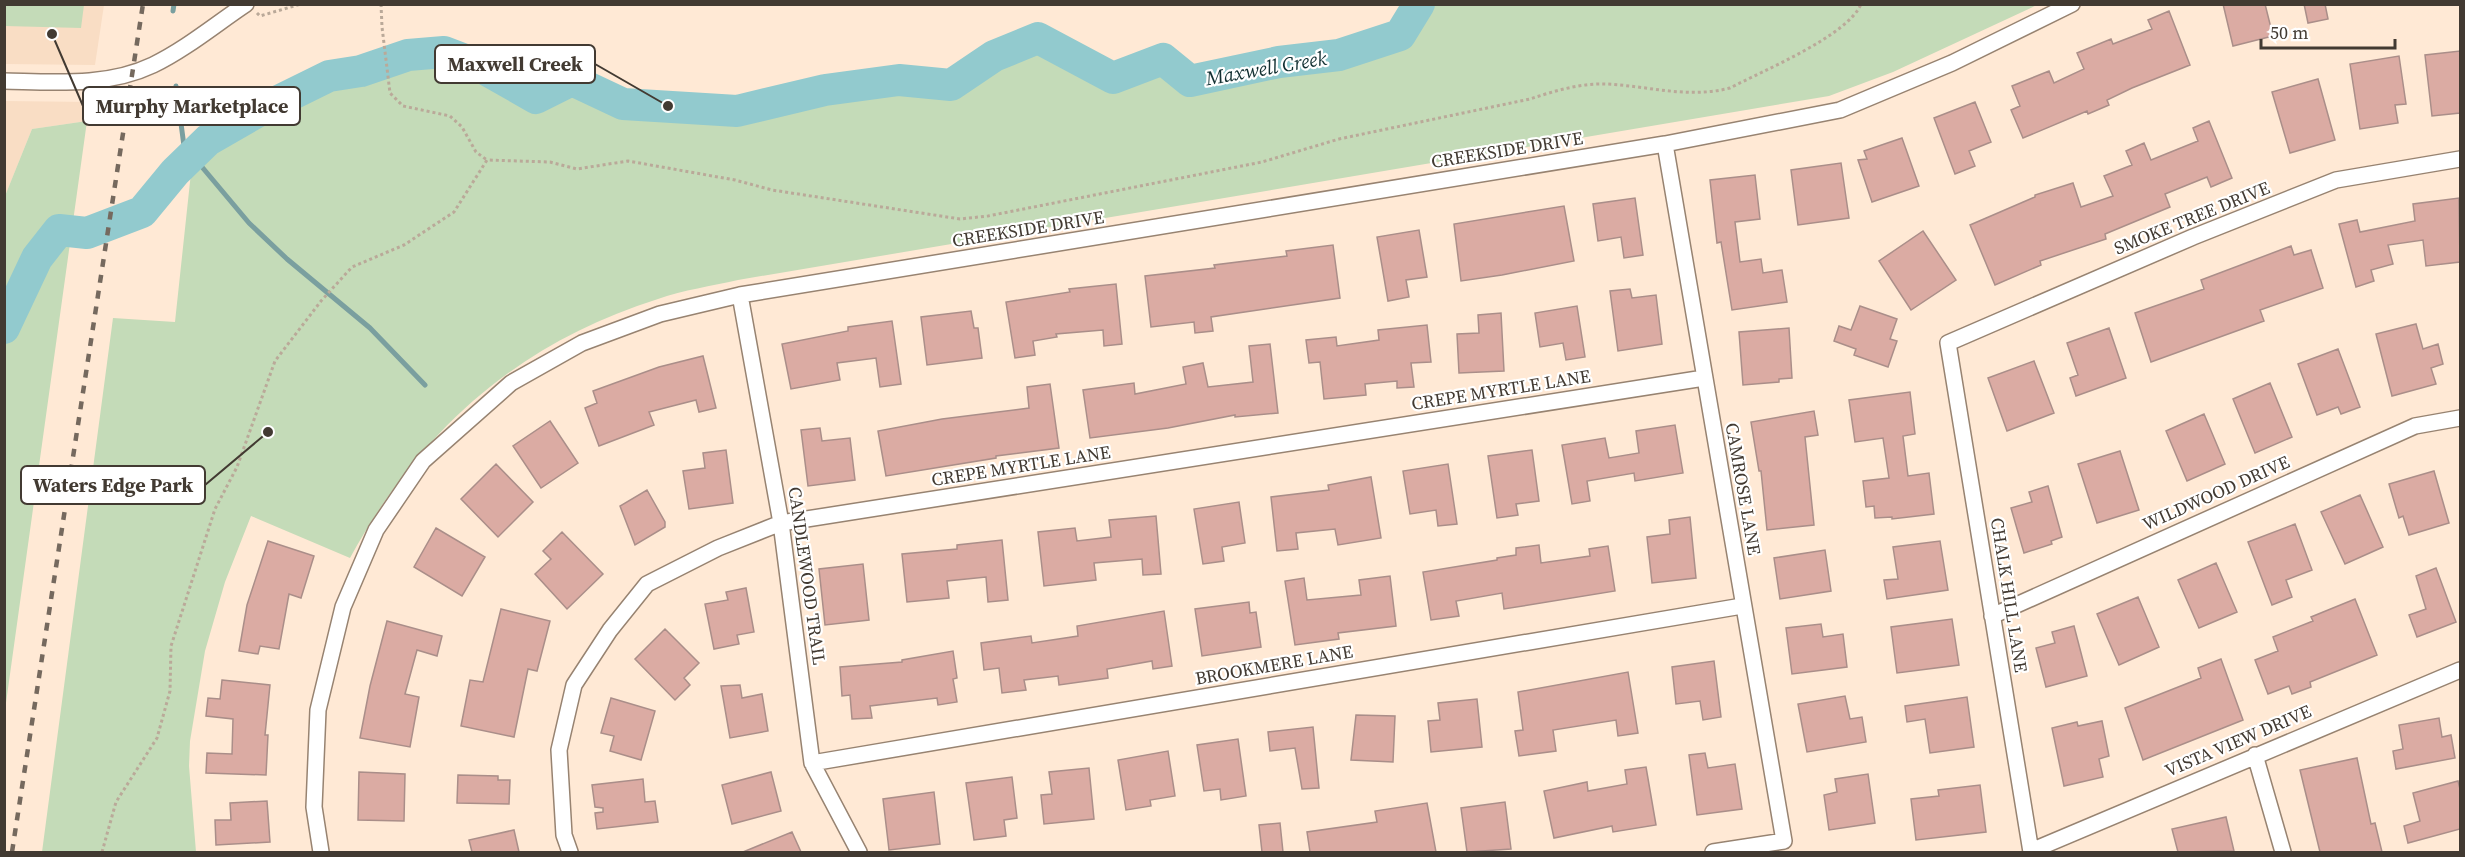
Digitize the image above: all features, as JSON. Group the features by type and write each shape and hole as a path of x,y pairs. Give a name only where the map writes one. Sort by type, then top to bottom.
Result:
{"street":[{"name":"CREEKSIDE DRIVE","path":"321,852 314,807 318,710 344,607 376,530 423,462 511,383 582,343 660,314 740,295 1665,144 1840,110 1952,63 2072,4"},
{"path":"4,81 84,83 134,72 170,55 250,7"},
{"name":"CAMROSE LANE","path":"1665,144 1784,841 1713,852"},
{"name":"SMOKE TREE DRIVE","path":"1948,343 2193,237 2336,180 2460,159"},
{"name":"CANDLEWOOD TRAIL","path":"740,295 781,523 812,763 859,852"},
{"name":"CHALK HILL LANE","path":"1948,343 2031,852"},
{"name":"CREPE MYRTLE LANE","path":"570,852 564,835 559,750 574,685 610,630 647,584 718,548 781,523 1704,378"},
{"name":"WILDWOOD DRIVE","path":"1992,616 2415,426 2460,418"},
{"name":"BROOKMERE LANE","path":"812,763 1743,606"},
{"name":"VISTA VIEW DRIVE","path":"2031,852 2255,754 2460,669"},
{"path":"2255,754 2283,852"}],"path":[{"path":"250,7 260,16 301,4"},
{"path":"381,4 390,93 403,106 450,116 462,127 476,152 487,160 550,162 577,169 628,161 735,180 772,190 960,219 1262,162 1340,139 1530,99 1561,89 1605,84 1690,94 1713,93 1730,88 1842,28 1858,11 1861,4"},
{"path":"102,852 106,845 116,802 157,738 170,692 171,646 215,508 237,467 275,362 324,298 352,267 404,245 454,212 487,160"}],"shaded area":[{"path":"5,5 104,5 95,65 5,64"},
{"path":"5,101 90,102 87,121 32,129 5,196"}],"green space":[{"path":"5,4 84,5 81,28 5,26"},
{"path":"1420,5 2037,5 1893,72 1829,96 738,280 668,296 607,318 561,340 517,367 478,397 441,431 408,470 378,512 350,558 251,516 225,582 205,651 190,741 189,766 196,852 42,852 113,318 175,322 193,154 208,140 329,76 361,71 408,55 444,52 478,65 536,98 572,80 623,104 737,111 825,90 899,80 951,85 994,56 1038,38 1112,77 1163,59 1190,81 1279,62 1339,55 1400,35"},
{"path":"87,121 5,710 5,196 32,129"}],"building":[{"path":"2223,4 2265,4 2273,36 2233,46"},
{"path":"2304,4 2325,4 2328,19 2308,23"},
{"path":"2169,11 2190,65 2107,100 2109,105 2088,114 2087,111 2023,138 2011,110 2020,106 2012,86 2049,71 2054,83 2084,69 2077,53 2111,39 2113,44 2152,29 2148,20"},
{"path":"2460,51 2460,113 2432,116 2425,55"},
{"path":"2399,56 2406,104 2395,105 2398,123 2360,129 2350,64"},
{"path":"2318,79 2335,140 2290,153 2272,92"},
{"path":"1975,102 1991,142 1969,151 1975,166 1955,174 1934,118"},
{"path":"2209,121 2232,178 2211,187 2207,177 2165,194 2170,207 2105,234 2106,239 2040,261 2041,265 1995,285 1970,225 2035,197 2035,195 2073,183 2081,207 2113,196 2104,176 2132,165 2126,151 2144,143 2151,160 2198,141 2193,128"},
{"path":"1902,138 1919,186 1872,202 1858,160 1867,159 1864,151"},
{"path":"1841,163 1849,218 1798,225 1791,170"},
{"path":"1755,175 1760,219 1735,222 1740,262 1761,259 1763,273 1782,270 1787,302 1732,310 1721,242 1717,243 1710,180"},
{"path":"1635,198 1643,255 1624,258 1621,237 1598,241 1593,204"},
{"path":"2459,198 2460,262 2426,266 2423,240 2388,245 2393,264 2371,270 2374,281 2356,287 2339,224 2357,220 2360,232 2415,221 2413,204"},
{"path":"1564,206 1574,261 1461,281 1454,224"},
{"path":"1419,230 1427,277 1406,280 1409,297 1388,301 1377,237"},
{"path":"1923,231 1956,280 1911,310 1879,261"},
{"path":"1333,245 1340,298 1211,317 1213,331 1195,333 1194,322 1151,327 1145,276 1215,268 1214,265 1287,256 1286,251"},
{"path":"2291,246 2294,255 2311,250 2323,288 2260,310 2264,321 2151,362 2135,313 2204,289 2201,280"},
{"path":"1116,284 1122,344 1104,346 1103,330 1056,334 1057,337 1033,341 1035,355 1015,358 1006,302 1070,292 1069,289"},
{"path":"1630,289 1632,298 1656,295 1662,344 1618,351 1610,291"},
{"path":"1577,306 1585,357 1566,360 1563,343 1540,347 1535,313"},
{"path":"1860,306 1897,319 1890,339 1897,341 1888,367 1854,355 1856,349 1834,341 1839,326 1851,330"},
{"path":"971,311 974,328 978,328 982,358 927,365 921,317"},
{"path":"1501,313 1504,371 1459,373 1457,334 1479,333 1478,315"},
{"path":"892,321 901,384 880,387 876,358 837,363 840,380 791,389 782,344 848,331 848,327"},
{"path":"2416,324 2423,349 2438,344 2443,364 2431,368 2436,384 2392,396 2376,334"},
{"path":"1427,325 1431,362 1411,363 1414,387 1397,388 1397,381 1365,384 1366,395 1324,399 1320,362 1309,363 1306,340 1336,337 1337,346 1379,340 1378,330"},
{"path":"1789,328 1792,378 1779,379 1779,382 1743,385 1739,332"},
{"path":"2109,328 2126,378 2076,396 2070,378 2078,375 2067,343"},
{"path":"1270,344 1278,413 1235,417 1235,415 1168,428 1090,438 1083,390 1134,383 1135,394 1186,384 1183,367 1203,363 1208,387 1253,382 1249,346"},
{"path":"2338,349 2360,407 2341,414 2338,407 2317,415 2298,364"},
{"path":"703,356 716,408 699,412 696,400 649,412 654,425 599,446 585,408 597,403 593,391 659,367"},
{"path":"2034,361 2054,413 2007,431 1988,378"},
{"path":"2270,383 2292,437 2255,453 2233,399"},
{"path":"1050,384 1059,448 996,456 996,458 886,476 878,431 942,419 1029,408 1027,387"},
{"path":"1910,392 1915,434 1903,436 1908,476 1929,473 1934,514 1892,519 1892,517 1875,518 1874,506 1866,507 1863,481 1889,478 1883,438 1855,442 1849,400"},
{"path":"1814,411 1818,435 1805,437 1814,525 1767,530 1761,471 1759,471 1751,422"},
{"path":"2204,414 2225,464 2187,481 2166,431"},
{"path":"550,421 578,463 541,488 513,446"},
{"path":"1675,425 1683,473 1635,481 1634,473 1587,481 1590,501 1572,504 1562,445 1605,438 1609,458 1639,453 1636,431"},
{"path":"820,428 822,441 850,438 855,480 808,486 801,430"},
{"path":"726,450 733,503 689,509 683,471 705,468 703,453"},
{"path":"1532,450 1539,501 1516,504 1518,515 1497,518 1488,456"},
{"path":"2120,451 2139,510 2097,523 2078,464"},
{"path":"496,464 533,502 498,537 461,499"},
{"path":"1448,464 1457,524 1438,526 1436,510 1410,514 1403,471"},
{"path":"2434,471 2449,523 2409,535 2403,516 2399,518 2389,484"},
{"path":"1371,477 1381,538 1338,545 1335,529 1296,533 1298,549 1277,551 1271,497 1329,490 1328,485"},
{"path":"2048,486 2062,537 2051,541 2052,544 2024,553 2011,508 2032,502 2029,492"},
{"path":"647,490 665,522 665,527 635,545 620,506"},
{"path":"2360,495 2383,547 2345,564 2321,512"},
{"path":"1239,502 1245,543 1222,547 1224,561 1203,564 1194,509"},
{"path":"1156,516 1161,574 1143,575 1142,559 1094,563 1096,580 1044,586 1038,532 1075,528 1077,541 1111,537 1109,520"},
{"path":"1690,517 1696,578 1652,583 1647,537 1670,534 1669,520"},
{"path":"2295,524 2312,570 2286,580 2292,597 2272,605 2248,542"},
{"path":"436,528 485,557 462,596 414,567"},
{"path":"562,532 603,574 567,609 535,574 551,559 543,551"},
{"path":"1002,540 1008,600 988,602 986,577 947,581 949,598 907,602 902,554 957,549 957,545"},
{"path":"268,541 314,556 301,598 289,594 279,649 260,646 258,654 239,651 247,605"},
{"path":"1940,541 1948,590 1887,599 1884,580 1898,579 1893,547"},
{"path":"1539,545 1541,563 1590,556 1589,549 1608,546 1615,591 1504,609 1502,593 1456,601 1459,616 1431,620 1423,572 1497,560 1497,558 1516,555 1516,548"},
{"path":"1825,550 1831,591 1780,599 1774,558"},
{"path":"2216,563 2237,612 2199,628 2178,580"},
{"path":"863,564 869,620 825,625 819,569"},
{"path":"2436,568 2456,622 2417,637 2409,615 2426,609 2416,576"},
{"path":"1390,576 1396,626 1338,633 1339,639 1295,645 1285,581 1304,578 1307,600 1361,595 1359,580"},
{"path":"746,588 754,632 737,635 739,644 714,649 705,604 728,600 726,592"},
{"path":"2138,597 2159,647 2119,665 2097,614"},
{"path":"2355,599 2377,655 2310,682 2311,687 2292,694 2289,686 2268,694 2255,660 2278,651 2273,637 2313,621 2311,617"},
{"path":"1249,602 1250,613 1256,612 1261,647 1202,656 1195,609"},
{"path":"501,609 550,621 537,671 528,669 514,737 461,726 470,680 483,682"},
{"path":"1164,611 1172,666 1153,669 1152,661 1107,669 1108,678 1059,685 1058,676 1024,680 1026,690 1002,693 999,668 984,670 981,643 1031,636 1032,643 1078,636 1077,626"},
{"path":"1952,619 1959,665 1897,673 1891,627"},
{"path":"387,621 442,636 437,656 417,650 405,694 419,697 410,747 360,738 370,686"},
{"path":"1821,624 1823,637 1843,634 1847,667 1792,674 1786,628"},
{"path":"2074,626 2087,676 2046,687 2036,648 2055,643 2052,632"},
{"path":"665,629 699,663 684,678 690,685 675,700 635,659"},
{"path":"953,651 957,678 953,679 957,702 938,705 937,698 870,706 872,718 852,719 850,695 842,696 840,667 902,662 902,660"},
{"path":"2221,659 2243,720 2143,760 2125,708 2201,678 2198,668"},
{"path":"1714,661 1721,717 1703,720 1700,701 1676,704 1672,667"},
{"path":"1628,672 1638,733 1618,736 1616,720 1553,730 1556,751 1519,756 1515,731 1523,730 1518,692"},
{"path":"222,680 270,685 265,735 268,735 266,775 206,773 207,753 232,754 233,719 206,716 208,698 220,699"},
{"path":"740,685 742,698 762,694 768,731 730,738 721,686"},
{"path":"1845,696 1850,719 1862,717 1866,742 1807,752 1798,704"},
{"path":"1967,697 1974,747 1930,753 1925,719 1907,722 1905,706"},
{"path":"611,698 655,711 641,760 610,751 614,736 601,733"},
{"path":"1477,699 1482,747 1431,752 1428,721 1440,720 1438,703"},
{"path":"1356,715 1395,716 1393,762 1351,760"},
{"path":"2439,718 2442,737 2451,735 2455,758 2396,769 2393,751 2403,749 2399,725"},
{"path":"2102,721 2109,756 2099,759 2103,777 2064,786 2052,728 2077,722 2078,726"},
{"path":"1313,727 1319,788 1302,789 1295,748 1270,751 1268,732"},
{"path":"1238,739 1246,796 1221,800 1220,789 1204,791 1197,745"},
{"path":"1168,751 1175,796 1150,800 1151,806 1126,810 1118,760"},
{"path":"1705,753 1708,768 1735,764 1742,809 1697,815 1689,755"},
{"path":"2357,758 2371,824 2375,823 2382,852 2320,852 2300,770"},
{"path":"1646,767 1656,825 1613,832 1612,826 1554,838 1544,791 1587,782 1588,791 1627,784 1625,770"},
{"path":"1089,768 1094,819 1044,824 1041,795 1052,794 1049,772"},
{"path":"359,772 405,774 404,821 358,820"},
{"path":"771,772 781,811 732,824 722,785"},
{"path":"1868,774 1875,823 1829,830 1824,795 1837,792 1835,779"},
{"path":"458,775 498,776 498,780 510,780 509,804 457,803"},
{"path":"1012,777 1017,818 1004,820 1006,836 974,840 966,783"},
{"path":"643,779 645,802 655,801 658,822 597,829 595,813 603,812 603,808 595,807 592,785"},
{"path":"2458,781 2460,829 2408,843 2404,826 2420,821 2413,793"},
{"path":"1980,785 1986,832 1916,840 1911,799 1939,796 1938,790"},
{"path":"934,792 940,844 889,850 883,799"},
{"path":"267,801 270,842 216,845 215,820 231,820 230,803"},
{"path":"1505,802 1511,849 1467,852 1461,808"},
{"path":"1427,803 1436,852 1310,852 1307,832 1377,822 1375,811"},
{"path":"2226,817 2234,851 2178,852 2172,829"},
{"path":"1280,823 1283,852 1262,852 1259,825"},
{"path":"514,830 519,852 472,852 469,840"},
{"path":"792,832 801,852 743,852"}],"waterway":[{"path":"173,11 174,4"},
{"name":"Maxwell Creek","path":"4,328 37,258 59,230 87,233 142,212 175,172 208,140 262,109 329,76 361,71 408,55 444,52 478,65 536,98 572,80 623,104 737,111 825,90 899,80 951,85 994,56 1038,38 1113,78 1163,59 1190,81 1279,62 1339,55 1400,35 1419,4"},
{"path":"176,86 186,161 202,167 249,223 287,259 370,328 425,385"}],"railway":[{"path":"12,852 143,4"}],"place":[{"name":"Murphy Marketplace","path":"52,34"},
{"name":"Maxwell Creek","path":"668,106"},
{"name":"Waters Edge Park","path":"268,432"}]}
